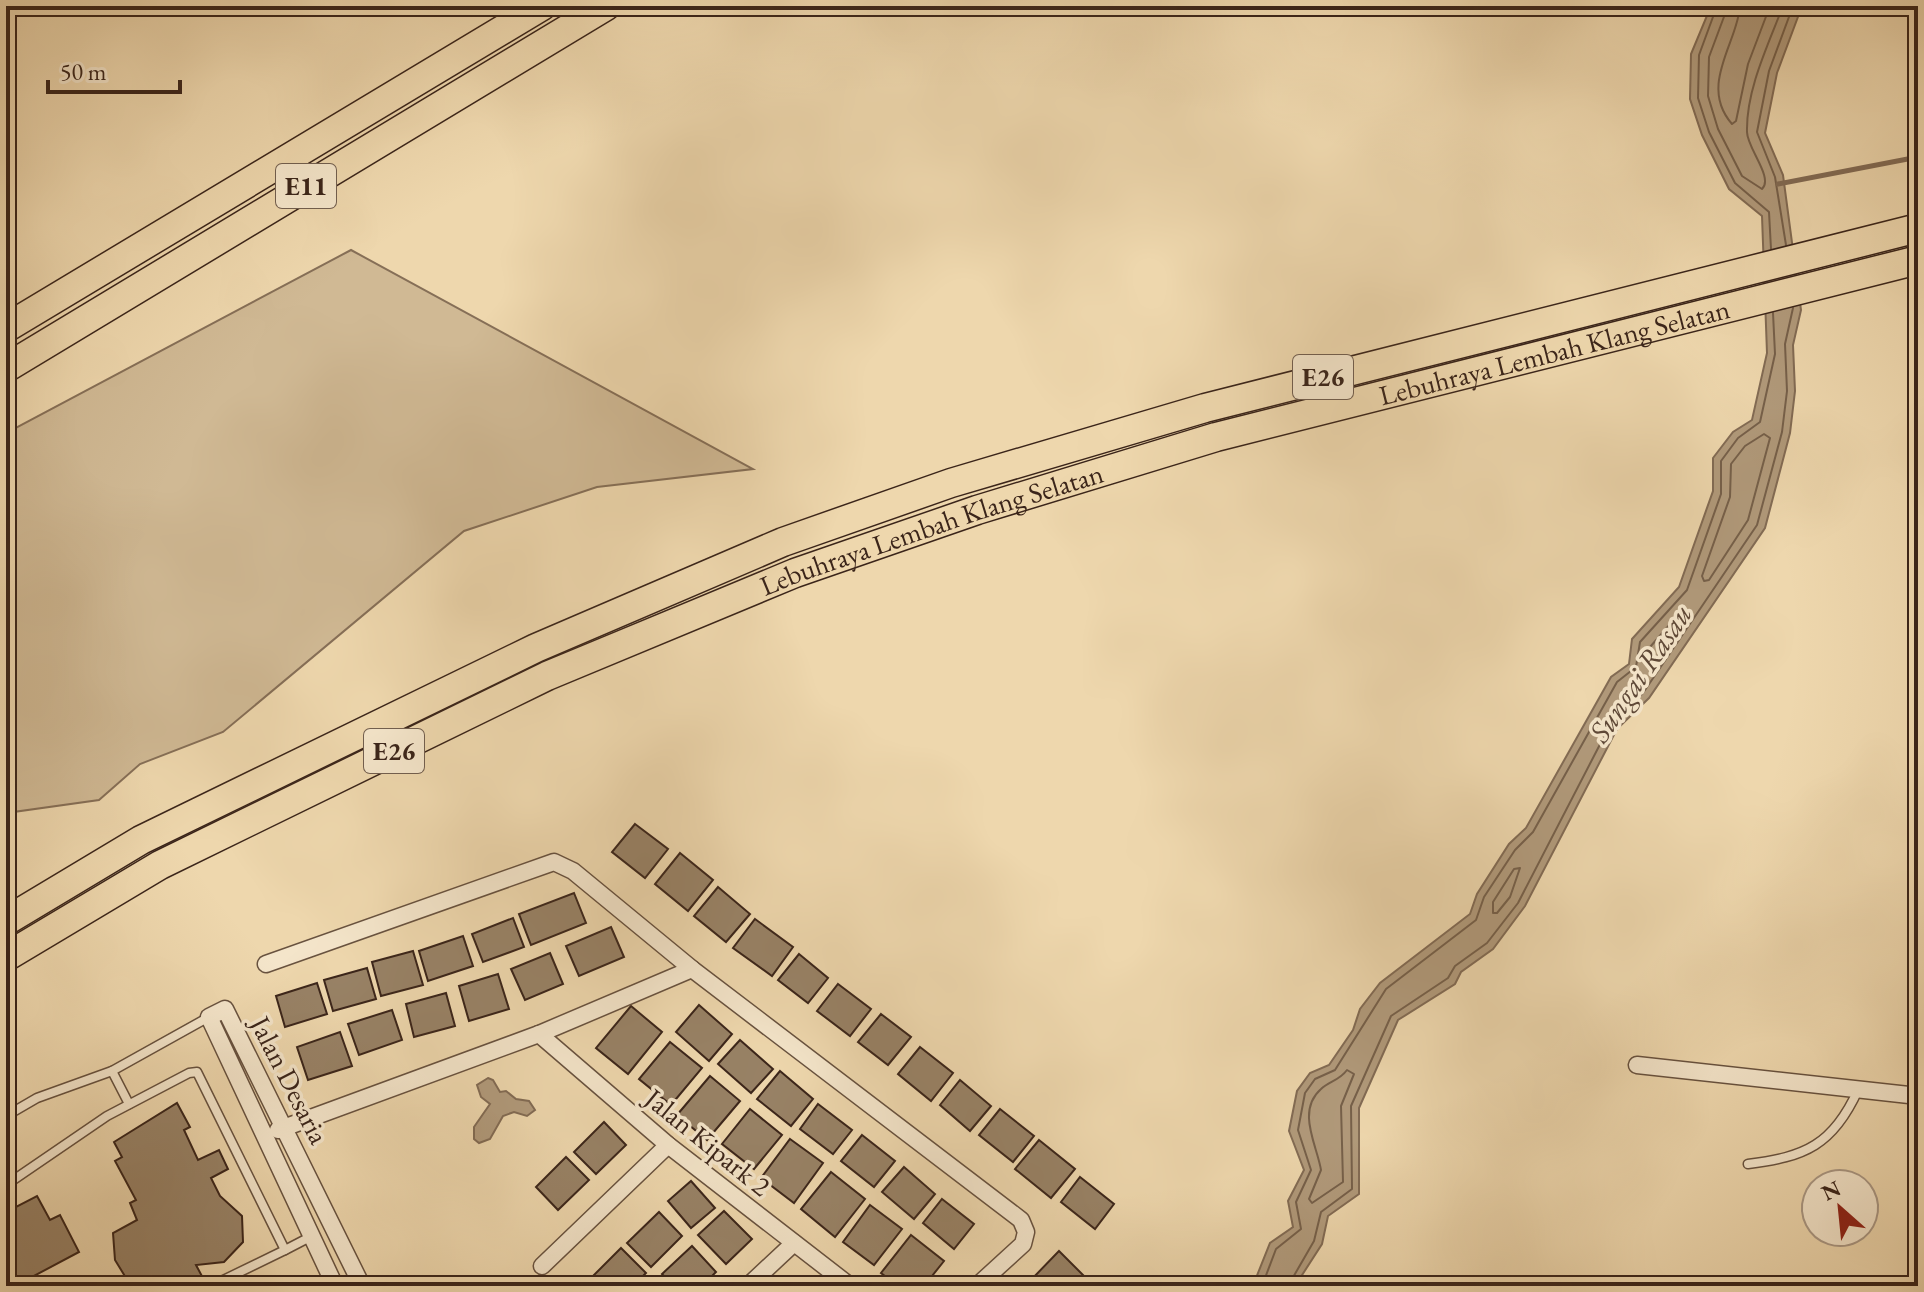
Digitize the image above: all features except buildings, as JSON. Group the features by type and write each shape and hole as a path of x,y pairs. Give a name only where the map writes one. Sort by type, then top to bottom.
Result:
{"highway":[{"name":"E11","path":"6,328 542,6"},
{"name":"E11","path":"6,368 606,6"},
{"name":"Lebuhraya Lembah Klang Selatan","path":"6,921 169,826 536,648 783,542 951,483 1205,408 1918,228"},
{"name":"Lebuhraya Lembah Klang Selatan","path":"6,957 160,865 547,676 795,573 977,510 1216,437 1918,260"}],"street":[{"path":"266,964 554,862 573,871 692,969 1021,1220 1026,1232 1023,1244 977,1286"},
{"path":"266,1136 539,1034 692,969"},
{"name":"Jalan Desaria","path":"335,1286 209,1017 225,1009 362,1286"},
{"name":"Jalan Kipark 2","path":"539,1034 668,1145 850,1286"},
{"path":"1637,1065 1918,1096"},
{"path":"542,1266 668,1145"},
{"path":"748,1286 794,1243"}],"lane":[{"path":"6,1116 37,1098 112,1071 209,1017"},
{"path":"112,1071 129,1104"},
{"path":"6,1185 129,1104 189,1073 197,1072 285,1250"},
{"path":"1748,1164 1807,1153 1823,1142 1842,1120 1858,1089"},
{"path":"211,1286 312,1236"}],"shaded area":[{"path":"351,250 753,469 597,487 464,531 223,732 140,764 99,800 6,813 6,433"}],"water":[{"name":"Sungai Rasau","path":"1711,6 1802,6 1777,73 1765,133 1783,175 1801,310 1793,345 1795,391 1790,433 1765,528 1649,698 1617,729 1525,906 1493,949 1461,972 1455,984 1398,1020 1359,1108 1359,1194 1328,1216 1322,1244 1295,1286 1250,1286 1270,1243 1293,1227 1288,1201 1304,1170 1289,1131 1297,1091 1310,1073 1329,1065 1353,1030 1360,1009 1380,983 1470,914 1477,894 1509,844 1526,828 1611,677 1629,664 1632,639 1679,587 1713,491 1713,458 1733,432 1752,420 1767,353 1762,216 1729,189 1702,135 1690,99 1691,54"},
{"path":"488,1078 493,1080 500,1092 506,1091 516,1099 529,1101 535,1110 527,1116 514,1112 503,1116 490,1139 479,1143 474,1139 474,1127 490,1104 481,1097 477,1085"}],"waterway":[{"path":"1778,184 1918,157"}]}
